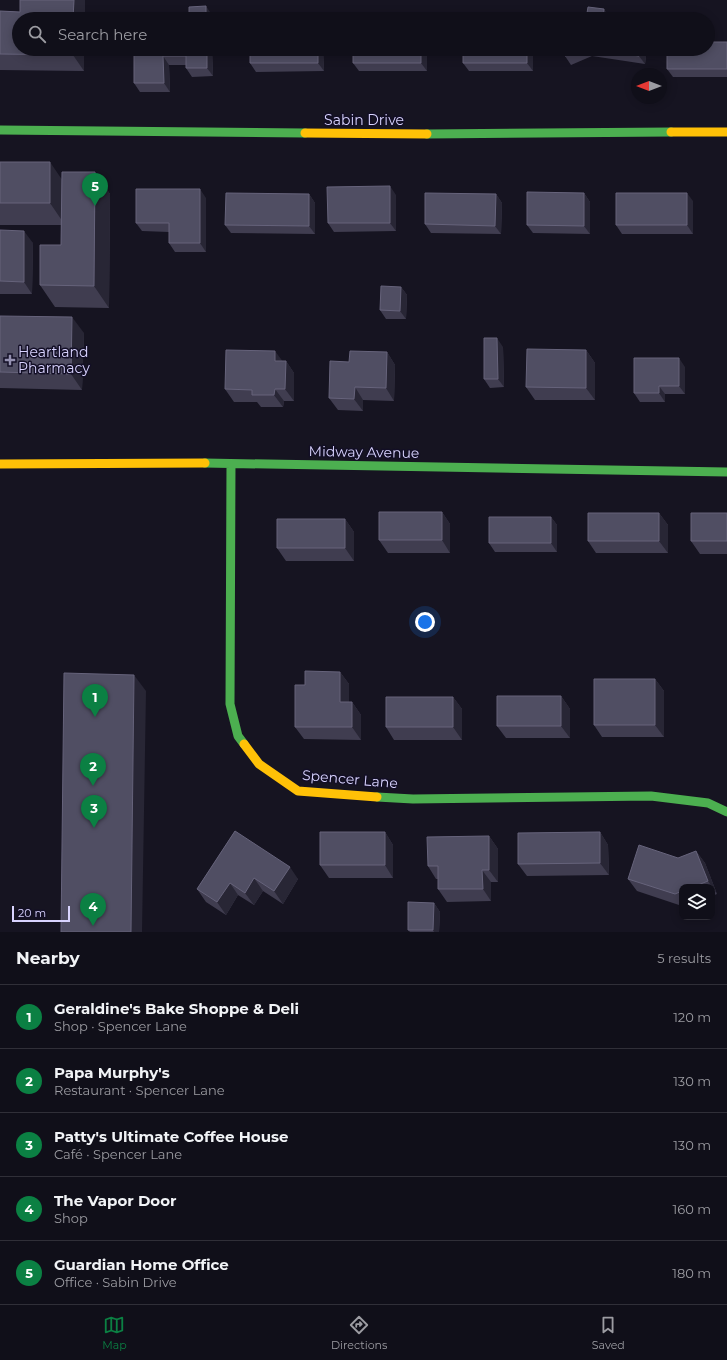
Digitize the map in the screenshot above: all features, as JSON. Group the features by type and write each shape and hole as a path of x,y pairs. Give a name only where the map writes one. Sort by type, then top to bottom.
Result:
{"street":[{"name":"Sabin Drive","path":"0,130 368,134 727,132"},
{"name":"Midway Avenue","path":"0,464 231,464 727,472"},
{"name":"Spencer Lane","path":"231,464 230,704 238,736 259,764 277,777 298,791 413,799 651,796 708,803 727,812"}],"building":[{"path":"20,0 74,0 73,12 20,12"},
{"path":"206,6 206,12 189,12 189,7"},
{"path":"588,7 604,9 604,12 587,12"},
{"path":"0,11 20,12 12,12 12,54 0,54"},
{"path":"715,42 727,42 727,69 667,69 667,56 715,56"},
{"path":"134,56 163,56 164,83 134,83"},
{"path":"186,56 207,56 207,68 186,68"},
{"path":"250,56 318,56 318,63 250,63"},
{"path":"353,56 421,56 421,63 353,63"},
{"path":"463,56 527,56 527,63 463,63"},
{"path":"0,162 50,162 50,203 0,203"},
{"path":"62,172 95,172 94,286 40,285 40,245 61,245"},
{"path":"390,186 390,223 328,223 327,187"},
{"path":"136,189 200,189 200,243 169,243 169,223 136,223"},
{"path":"527,192 584,193 584,226 527,225"},
{"path":"226,193 309,194 309,226 225,225"},
{"path":"425,193 496,194 495,226 425,224"},
{"path":"616,193 687,193 687,225 616,225"},
{"path":"0,230 24,231 24,282 0,281"},
{"path":"381,286 401,287 400,311 380,310"},
{"path":"0,316 72,317 71,374 0,372"},
{"path":"484,338 497,338 498,379 484,379"},
{"path":"527,349 586,350 586,388 526,387"},
{"path":"226,350 275,351 275,361 286,361 285,389 275,389 274,395 252,395 252,390 225,389"},
{"path":"350,351 387,352 386,388 355,387 354,399 329,398 330,361 349,362"},
{"path":"634,358 679,358 679,386 659,386 659,393 634,393"},
{"path":"379,512 442,512 442,540 379,540"},
{"path":"588,513 659,513 659,541 588,541"},
{"path":"691,513 727,513 727,541 691,541"},
{"path":"489,517 551,517 551,543 489,543"},
{"path":"277,519 345,519 345,548 277,548"},
{"path":"305,671 340,672 340,702 352,702 352,727 295,727 295,685 305,685"},
{"path":"64,673 134,675 131,932 61,932"},
{"path":"594,679 655,679 655,725 594,725"},
{"path":"497,696 561,696 561,726 497,726"},
{"path":"386,697 453,697 453,727 386,727"},
{"path":"235,831 290,867 274,891 254,878 245,893 230,883 217,902 197,889"},
{"path":"320,832 385,832 385,865 320,865"},
{"path":"600,832 600,863 518,864 518,833"},
{"path":"489,836 489,870 482,870 483,889 438,889 438,866 428,866 427,837"},
{"path":"639,845 678,858 696,851 708,881 700,884 679,884 679,892 675,894 628,879"},
{"path":"408,902 434,903 433,930 408,930"}],"traffic: fast":[{"path":"0,130 305,133"},
{"path":"427,134 671,132"},
{"path":"205,463 727,472"},
{"path":"231,464 230,704 238,736 244,744"},
{"path":"377,797 413,799 651,796 708,803 727,812"}],"traffic: slow":[{"path":"671,132 727,132"},
{"path":"305,133 427,134"},
{"path":"0,464 205,463"},
{"path":"244,744 259,764 298,791 377,797"}],"place":[{"name":"Guardian Home Office","path":"95,206"},
{"name":"Heartland Pharmacy","path":"10,360"},
{"name":"Geraldine's Bake Shoppe & Deli","path":"95,717"},
{"name":"Papa Murphy's","path":"93,786"},
{"name":"Patty's Ultimate Coffee House","path":"94,828"},
{"name":"The Vapor Door","path":"93,926"}]}
